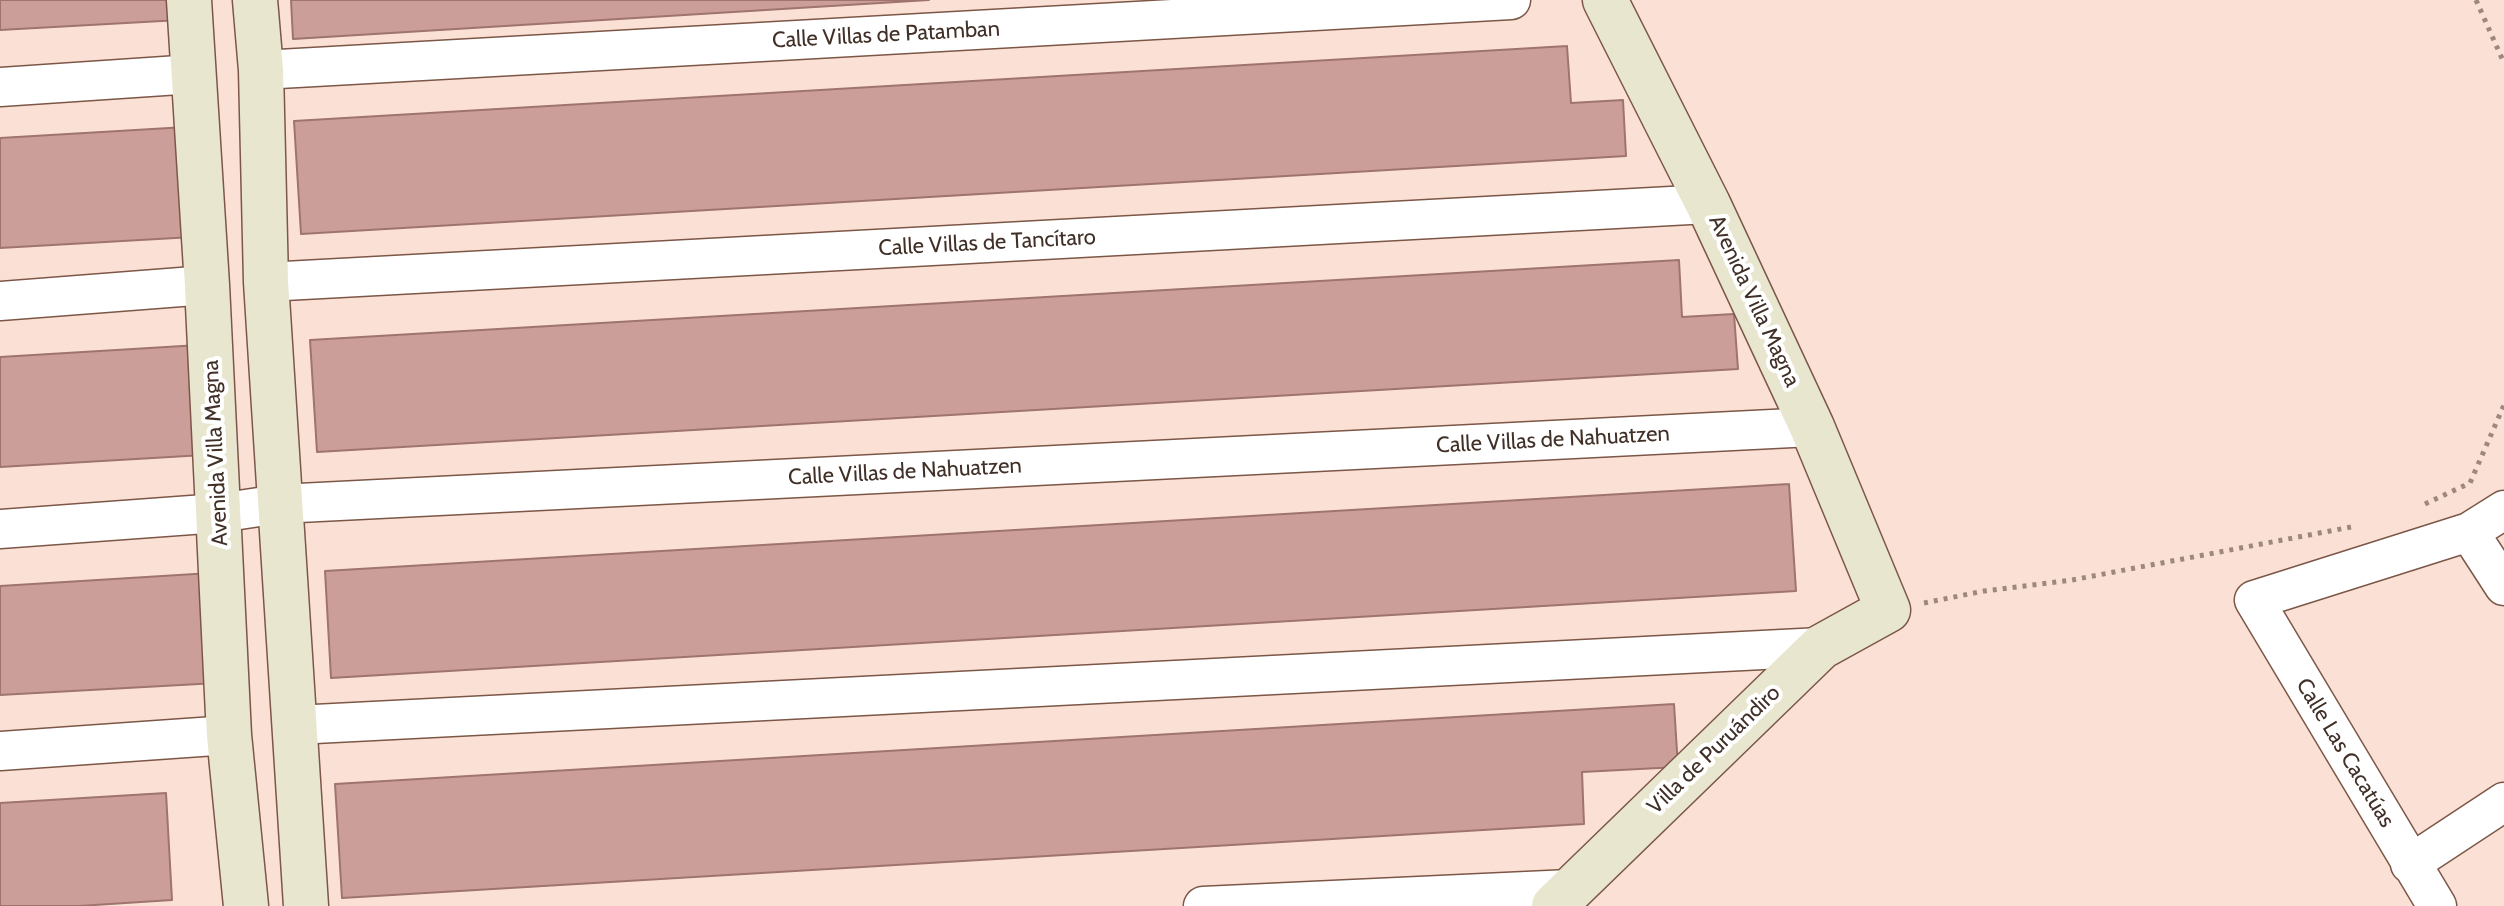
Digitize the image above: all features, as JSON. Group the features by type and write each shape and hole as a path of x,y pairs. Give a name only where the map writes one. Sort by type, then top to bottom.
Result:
{"street":[{"name":"Avenida Villa Magna","path":"189,0 207,285 229,735 246,906"},
{"path":"255,0 261,70 266,282 306,906"},
{"name":"Calle Villas de Patamban","path":"261,70 1511,0"},
{"name":"Avenida Villa Magna","path":"1605,0 1708,204 1812,427 1888,610"},
{"path":"0,87 194,74"},
{"name":"Calle Villas de Tancítaro","path":"266,282 1708,204"},
{"path":"0,301 207,285"},
{"name":"Calle Villas de Nahuatzen","path":"0,529 219,513 279,504 1812,427"},
{"path":"2504,510 2469,532 2504,586"},
{"name":"Calle Las Cacatúas","path":"2437,906 2254,600 2469,532"},
{"name":"Villa de Puruándiro","path":"1562,897 1821,647 1888,610"},
{"path":"295,725 1821,647"},
{"path":"0,751 229,735"},
{"path":"2410,864 2504,802"},
{"path":"1203,906 1562,897"}],"path":[{"path":"2476,0 2504,63"},
{"path":"2415,508 2470,483 2504,405"},
{"path":"1888,610 1984,591 2072,580 2357,526"}],"building":[{"path":"0,0 179,0 180,20 0,30"},
{"path":"291,0 929,0 293,39"},
{"path":"1567,46 1571,103 1623,100 1626,156 301,234 294,121"},
{"path":"186,127 193,237 0,248 0,138"},
{"path":"1679,260 1682,317 1734,314 1738,369 317,452 310,340"},
{"path":"199,345 204,455 0,467 0,357"},
{"path":"1789,484 1796,591 331,678 325,571"},
{"path":"211,573 217,683 0,695 0,586"},
{"path":"1674,704 1678,767 1582,772 1584,824 342,898 335,784"},
{"path":"166,793 172,900 79,906 0,906 0,803"}]}
